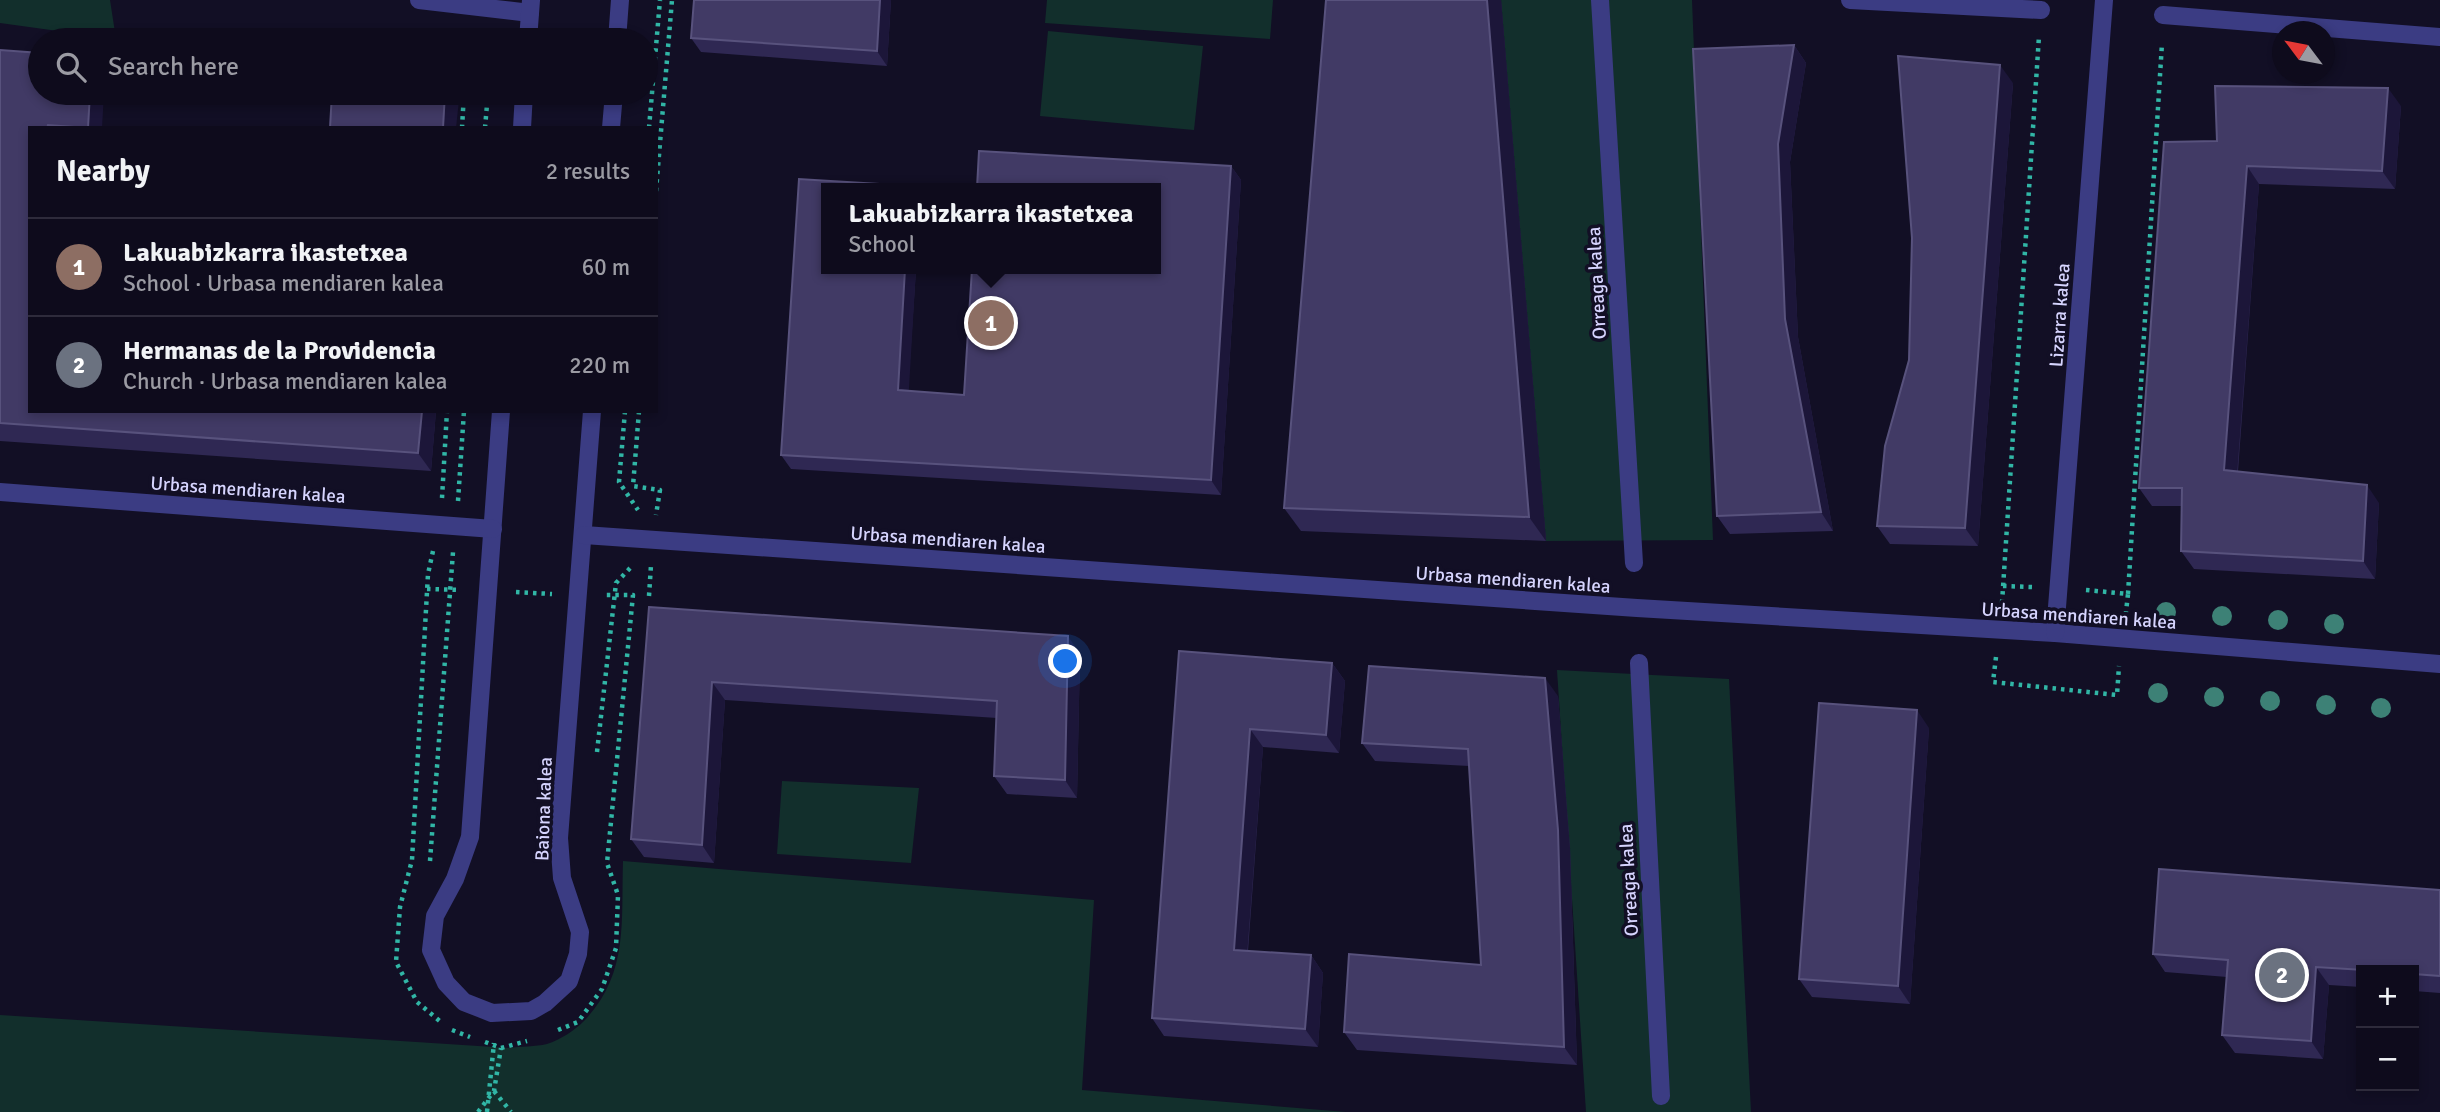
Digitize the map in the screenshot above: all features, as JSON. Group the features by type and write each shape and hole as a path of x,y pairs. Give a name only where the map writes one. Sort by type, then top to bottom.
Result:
{"street":[{"path":"419,0 530,6 529,28"},
{"path":"618,28 620,0"},
{"name":"Orreaga kalea","path":"1600,0 1634,563"},
{"path":"1850,0 2041,10"},
{"name":"Lizarra kalea","path":"2055,633 2104,0"},
{"path":"2163,15 2440,37"},
{"path":"522,126 523,105"},
{"path":"611,126 613,105"},
{"name":"Baiona kalea","path":"501,413 470,837 455,879 435,916 431,950 446,983 464,1002 492,1013 531,1011 545,1003 569,981 578,954 580,932 562,878 559,838 592,413"},
{"name":"Urbasa mendiaren kalea","path":"0,492 493,529"},
{"name":"Urbasa mendiaren kalea","path":"584,535 1637,608 2055,633 2440,664"},
{"name":"Orreaga kalea","path":"1639,663 1661,1096"}],"path":[{"path":"658,28 660,0"},
{"path":"658,166 671,0"},
{"path":"2003,586 2041,10"},
{"path":"2128,594 2163,15"},
{"path":"462,126 463,105"},
{"path":"485,126 487,105"},
{"path":"649,126 651,105"},
{"path":"430,864 464,413"},
{"path":"625,413 619,482 641,514 649,596"},
{"path":"596,754 616,583 635,562 660,490 633,486 639,413"},
{"path":"534,1040 501,1048 459,1034 417,1002 396,962 400,907 412,860 427,589 578,596 633,595 607,863 618,895 616,948 602,989 578,1022 556,1031"},
{"path":"487,1112 495,1032"},
{"path":"478,1112 494,1091 501,1048"},
{"path":"494,1091 511,1112"}],"green space":[{"path":"0,0 110,0 114,28 36,28 0,23"},
{"path":"1047,0 1273,0 1270,39 1045,23"},
{"path":"1501,0 1692,0 1713,540 1546,541"},
{"path":"1048,31 1203,46 1194,130 1040,116"},
{"path":"1557,670 1729,679 1751,1112 1586,1112"},
{"path":"782,781 919,788 911,863 777,854"},
{"path":"623,861 1094,900 1082,1090 1346,1112 0,1112 0,1015 509,1048 552,1042 584,1021 609,985 620,946"}],"building":[{"path":"694,0 880,0 877,51 691,38"},
{"path":"1326,0 1487,0 1529,517 1284,508"},
{"path":"1794,45 1778,144 1785,319 1821,512 1717,516 1693,49"},
{"path":"0,50 28,52 28,105 89,105 88,126 28,126 28,413 422,413 418,453 0,423"},
{"path":"1898,56 2000,65 1965,528 1877,526 1885,446 1909,360 1912,238"},
{"path":"2215,86 2388,88 2382,171 2247,166 2224,470 2367,485 2363,561 2181,551 2182,488 2139,488 2164,142 2217,141"},
{"path":"331,105 444,105 443,126 330,126"},
{"path":"979,151 1231,166 1211,480 781,455 799,179 863,183 821,183 821,274 905,274 898,390 964,395 972,274 1161,274 1161,183 977,183"},
{"path":"649,607 1068,636 1065,780 994,776 997,701 712,682 702,845 631,839"},
{"path":"1179,651 1332,663 1326,735 1250,729 1234,950 1311,955 1305,1029 1152,1018"},
{"path":"1369,666 1545,678 1558,830 1564,1047 1344,1032 1349,954 1481,965 1468,749 1362,743"},
{"path":"1819,703 1917,710 1898,986 1799,979"},
{"path":"2159,869 2440,890 2440,976 2419,974 2419,965 2356,965 2356,970 2316,967 2311,1041 2222,1035 2228,960 2153,954"}],"place":[{"name":"Lakuabizkarra ikastetxea","path":"991,323"},
{"name":"Hermanas de la Providencia","path":"2282,975"}]}
